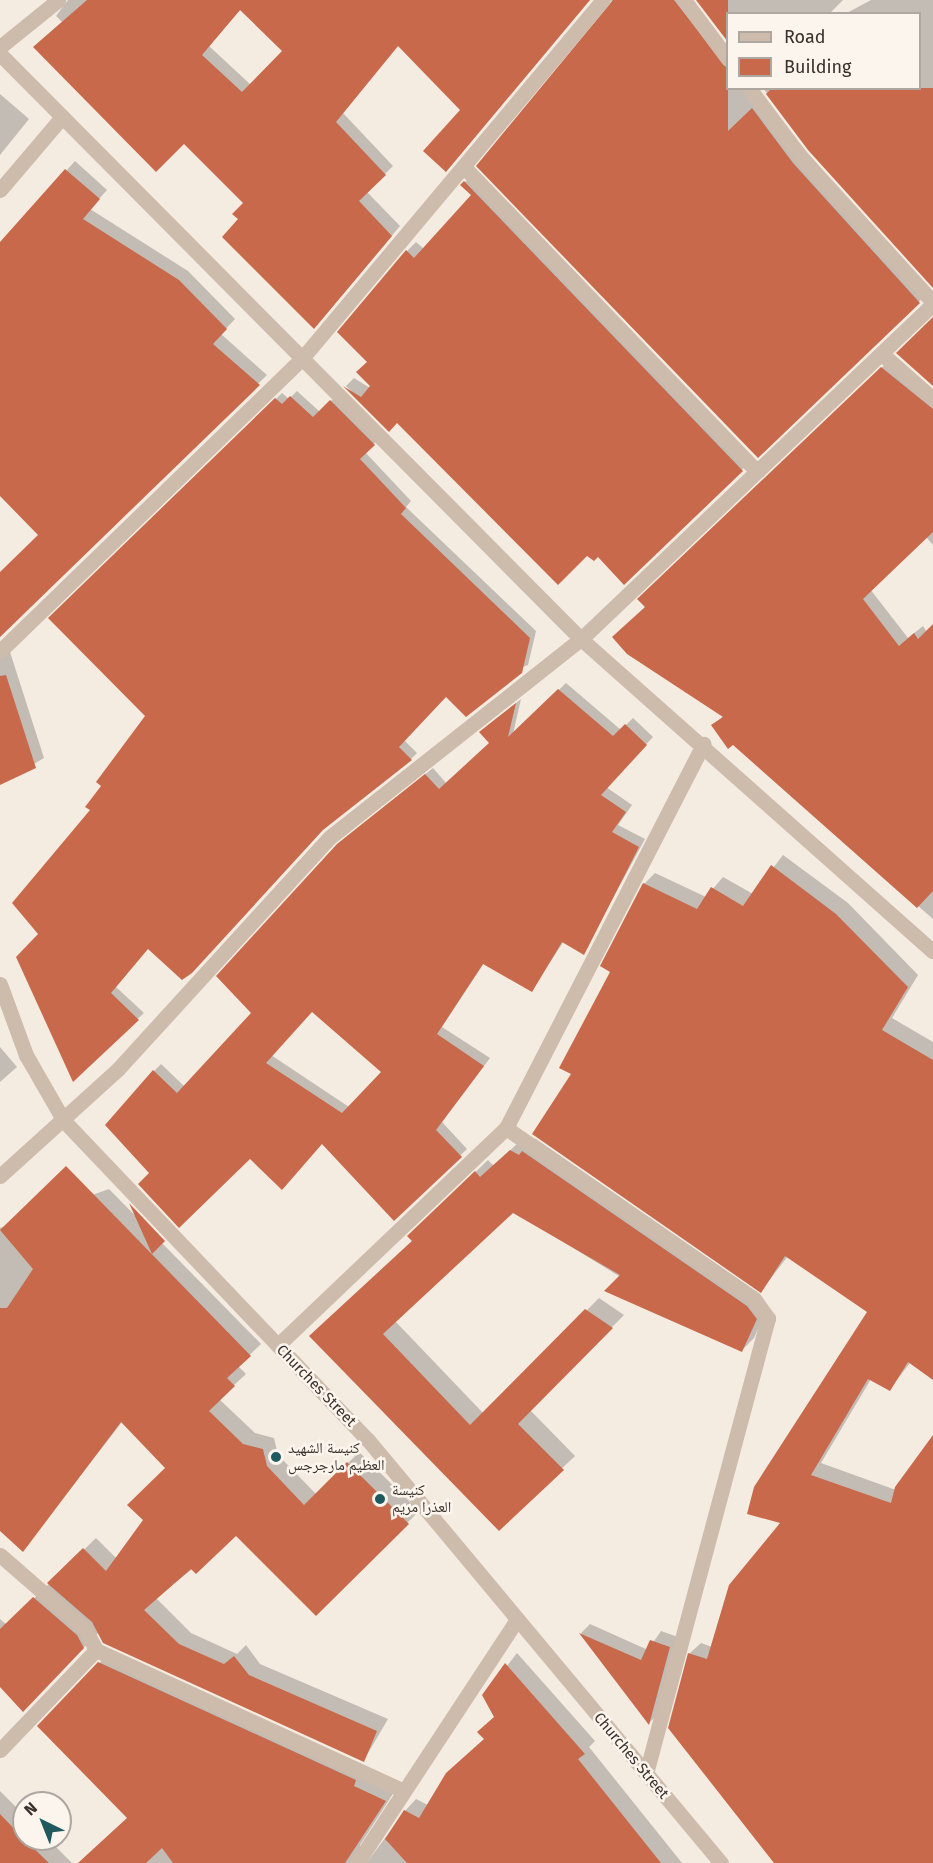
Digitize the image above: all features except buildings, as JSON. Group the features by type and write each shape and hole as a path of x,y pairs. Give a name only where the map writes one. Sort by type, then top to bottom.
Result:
{"street":[{"path":"0,47 58,0"},
{"path":"0,651 304,356 465,168 603,0"},
{"path":"684,0 726,56"},
{"path":"0,54 304,356 581,639 703,744 933,951"},
{"path":"0,1176 64,1121 330,837 581,639 933,303 800,156 750,90"},
{"path":"0,190 62,117"},
{"path":"465,168 757,471"},
{"path":"882,354 933,399"},
{"path":"278,1345 506,1128 703,744"},
{"name":"Churches Street","path":"0,984 26,1055 64,1121 368,1440 516,1621 721,1863"},
{"path":"506,1128 754,1299 768,1318 646,1772"},
{"path":"0,1555 85,1629 96,1650 402,1790"},
{"path":"357,1863 402,1790 516,1621"},
{"path":"0,1750 96,1650"}],"place":[{"name":"كنيسة الشهيد العظيم مارجرجس","path":"276,1457"},
{"name":"كنيسة العذرا مريم","path":"380,1499"}]}
